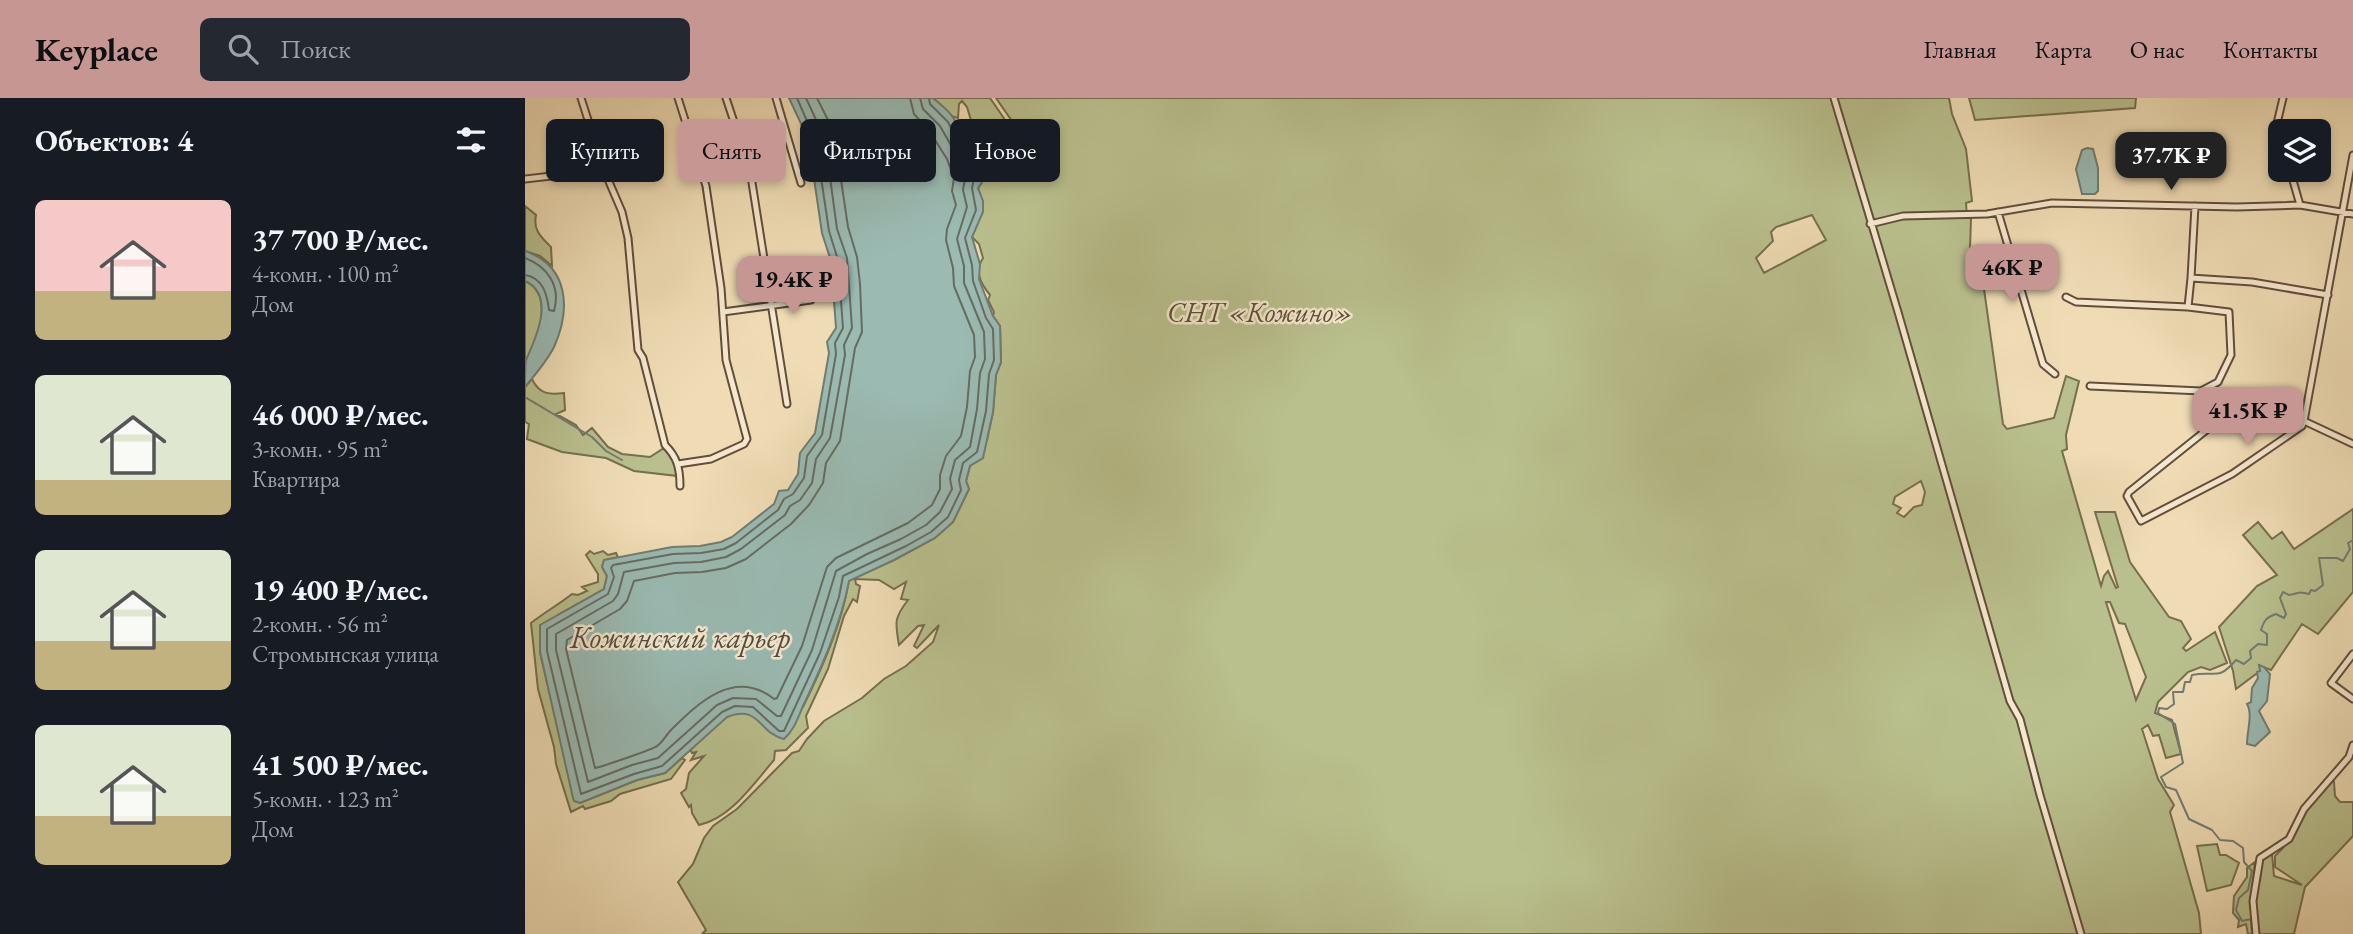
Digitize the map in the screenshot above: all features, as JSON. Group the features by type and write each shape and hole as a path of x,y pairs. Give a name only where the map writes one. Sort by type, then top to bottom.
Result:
{"street":[{"path":"581,98 588,119"},
{"path":"678,98 706,186 723,312 726,360 746,442 711,459 678,464"},
{"path":"726,98 750,170 787,404"},
{"path":"776,98 801,183"},
{"path":"1834,98 2010,701 2020,719 2081,934"},
{"path":"2278,119 2283,98"},
{"path":"2239,404 2129,492 2127,496 2141,521 2232,474 2302,426 2353,155"},
{"path":"525,178 546,176"},
{"path":"609,182 622,212 628,239 638,350 643,358 664,445 672,451 678,464 680,486"},
{"path":"2293,182 2300,205"},
{"path":"1870,223 1903,216 1974,215 2052,203 2237,207 2300,205 2353,214"},
{"path":"2187,307 2195,206"},
{"path":"1999,212 2043,364 2055,374"},
{"path":"2191,278 2252,282 2328,295"},
{"path":"2066,297 2076,302 2187,307 2229,312 2231,355 2218,382 2201,391 2090,386"},
{"path":"723,312 811,300"},
{"path":"2304,421 2353,443"},
{"path":"2353,654 2331,683 2353,699"},
{"path":"2256,934 2253,901 2260,858 2289,839 2304,808 2349,757 2353,745"}],"green space":[{"path":"933,98 990,98 1004,119 971,119 962,101 959,104 958,118 951,116"},
{"name":"СНТ «Кожино»","path":"996,98 1949,98 1952,114 1966,149 1972,201 1966,203 1967,218 1971,218 1969,281 1972,283 1973,271 1983,282 2003,424 2007,429 2054,418 2066,376 2079,381 2066,435 2067,449 2062,451 2101,586 2108,571 2116,588 2118,587 2095,512 2115,512 2130,562 2169,617 2181,621 2191,639 2183,648 2186,651 2215,632 2227,663 2210,670 2201,667 2188,672 2158,702 2155,713 2172,720 2181,754 2166,758 2159,735 2153,736 2148,725 2142,729 2158,779 2174,805 2170,812 2199,913 2201,934 702,934 706,930 678,882 693,864 704,838 713,826 737,809 792,753 799,751 824,721 862,698 884,679 906,666 933,642 939,625 917,648 914,646 924,625 918,626 899,645 897,621 908,600 901,599 906,582 894,589 879,580 855,579 860,586 857,602 853,599 844,616 828,669 806,716 808,728 786,750 775,751 774,760 732,807 711,821 699,825 691,805 689,807 681,793 686,789 689,773 704,756 691,760 696,752 692,753 690,749 731,715 749,714 762,723 803,707 836,629 849,580 935,538 953,522 969,489 966,481 970,466 987,440 993,412 996,375 1001,362 1000,326 993,316 994,312 988,300 990,295 980,278 979,268 983,258 979,244 972,237 981,213 982,202 978,188 982,182 1060,182 1060,119 1011,119","holes":["1812,215 1826,240 1764,273 1756,258 1773,241 1771,232 1776,227","1921,481 1925,492 1922,505 1914,507 1904,517 1897,513 1901,508 1893,504 1895,497","2106,602 2110,602 2119,623 2125,624 2146,677 2136,700"]},
{"path":"1969,98 2136,98 2135,108 1975,120"},
{"path":"525,206 536,215 538,232 551,247 552,266 540,256 525,251"},
{"path":"525,281 534,288 542,307 539,331 525,362"},
{"path":"532,379 538,388 545,392 564,393 565,410 556,414 576,425 583,435 592,428 608,447 622,454 650,457 664,448 674,460 678,476 634,471 606,458 562,452 527,439 529,424 525,422 525,387"},
{"path":"2353,509 2353,592 2318,634 2302,624 2271,670 2260,666 2260,671 2236,689 2219,627 2257,586 2277,575 2243,535 2258,522 2272,539 2282,532 2294,549"},
{"path":"590,551 594,554 603,551 608,555 616,553 618,557 604,560 602,567 607,576 604,589 558,615 540,652 575,801 580,803 637,780 665,773 682,758 685,760 671,779 571,812 538,689 531,623 572,594 578,595 587,591 582,587 598,582 598,574 586,555"},
{"path":"2331,781 2334,782 2335,796 2340,802 2353,802 2353,836 2305,887 2294,934 2258,934 2255,894 2260,880 2262,859 2272,854 2274,876 2302,885 2275,867 2275,856 2289,841 2308,809"},
{"path":"2217,844 2220,855 2226,855 2239,863 2231,885 2207,891 2197,846"},
{"path":"2255,862 2252,896 2254,934 2248,934 2246,924 2238,927 2239,920 2233,913 2234,896 2247,877 2247,868"}],"water":[{"name":"Кожинский карьер","path":"789,98 933,98 954,119 950,119 950,182 982,182 978,188 983,201 983,212 972,237 980,264 979,279 993,316 1000,326 1001,362 996,375 993,412 983,458 970,466 966,481 969,489 953,522 935,538 849,581 824,660 795,724 784,739 775,736 746,714 727,717 665,773 637,780 580,803 573,798 540,652 540,625 604,589 607,576 602,567 604,560 672,547 721,542 732,537 774,504 779,491 788,490 798,474 800,453 815,433 829,353 827,342 836,328 831,261 822,233 815,182 936,182 936,119 800,119 800,121"},
{"path":"2093,149 2098,168 2098,191 2095,194 2082,194 2076,169 2082,150"},
{"path":"525,251 540,258 550,267 558,278 564,304 563,318 554,347 525,387 526,360 538,329 542,306 540,296 525,281"},
{"path":"2259,665 2270,674 2267,701 2259,711 2270,732 2255,746 2247,744 2250,718 2247,704 2251,702 2252,688 2258,678 2257,672 2260,671"}],"waterway":[{"path":"525,397 592,437 606,451 622,460"},
{"path":"2252,934 2251,919 2242,921 2236,910 2239,898 2248,890 2252,871 2244,862 2243,848 2233,841 2220,840 2212,830 2189,819 2176,790 2166,787 2161,777 2183,763 2175,724 2158,713 2159,708 2167,709 2174,704 2173,692 2183,692 2185,682 2190,682 2192,675 2220,673 2236,660 2244,664 2251,658 2250,651 2258,644 2267,645 2267,634 2261,630 2270,616 2276,614 2284,618 2286,614 2280,598 2283,592 2289,595 2315,591 2323,585 2319,558 2337,558 2343,561 2350,549 2348,543 2353,540"}]}
